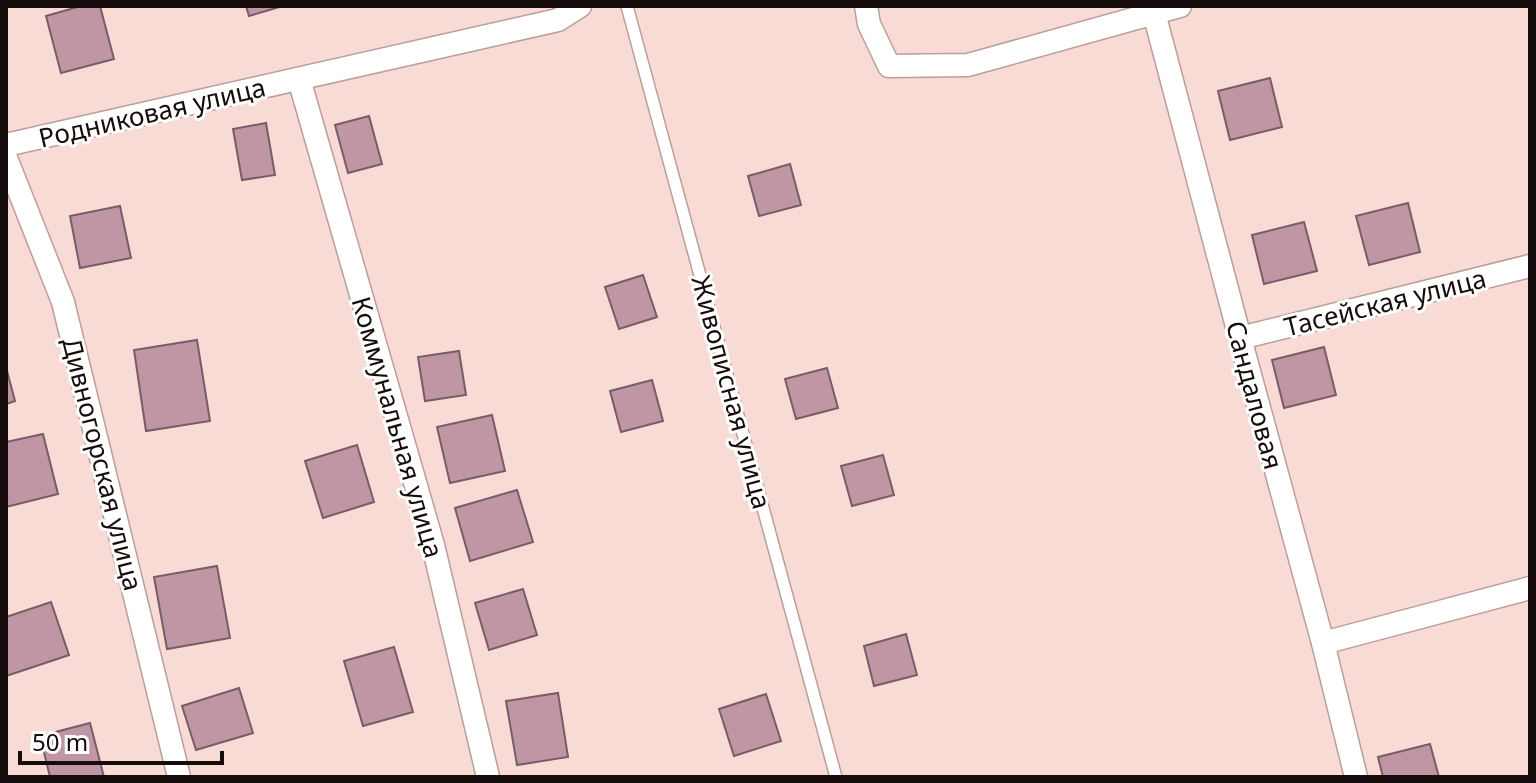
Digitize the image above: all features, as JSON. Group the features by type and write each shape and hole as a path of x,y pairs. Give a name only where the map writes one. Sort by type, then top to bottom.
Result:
{"street":[{"name":"Родниковая улица","path":"6,145 558,20 580,6"},
{"path":"866,6 869,24 889,66 968,65 1180,6"},
{"name":"Сандаловая","path":"1154,13 1356,777"},
{"name":"Коммунальная улица","path":"299,79 433,545 488,777"},
{"name":"Дивногорская улица","path":"6,158 63,302 179,777"},
{"name":"Тасейская улица","path":"1240,338 1530,266"},
{"path":"1323,643 1530,588"}],"lane":[{"name":"Живописная улица","path":"627,6 836,777"}],"building":[{"path":"81,6 100,6 114,59 61,73 46,16"},
{"path":"246,6 283,6 249,16"},
{"path":"1270,78 1282,127 1230,140 1218,91"},
{"path":"369,116 382,164 348,173 335,125"},
{"path":"266,123 275,175 242,180 233,129"},
{"path":"790,164 801,205 759,216 748,176"},
{"path":"1408,203 1420,252 1369,265 1356,216"},
{"path":"120,206 131,258 80,268 70,216"},
{"path":"1304,222 1317,271 1264,284 1252,235"},
{"path":"643,275 657,317 619,329 605,287"},
{"path":"197,340 210,421 146,431 134,350"},
{"path":"1324,347 1336,395 1284,408 1272,360"},
{"path":"459,351 466,395 425,401 418,357"},
{"path":"6,367 15,401 6,404"},
{"path":"827,368 838,408 796,419 785,379"},
{"path":"652,380 663,421 621,432 610,391"},
{"path":"492,415 505,471 450,483 437,427"},
{"path":"43,434 58,494 6,507 6,442"},
{"path":"357,445 374,502 323,518 305,461"},
{"path":"883,455 894,495 852,506 841,466"},
{"path":"517,490 533,542 470,561 455,508"},
{"path":"217,566 230,638 167,649 154,577"},
{"path":"523,589 537,635 489,650 475,603"},
{"path":"51,602 69,655 6,676 6,617"},
{"path":"906,634 917,675 874,686 864,646"},
{"path":"394,647 413,712 363,726 344,661"},
{"path":"239,688 253,733 196,750 182,706"},
{"path":"558,693 568,757 517,765 506,701"},
{"path":"766,694 781,741 734,756 719,709"},
{"path":"90,723 104,777 50,777 40,736"},
{"path":"1430,744 1439,777 1383,777 1378,757"}]}
